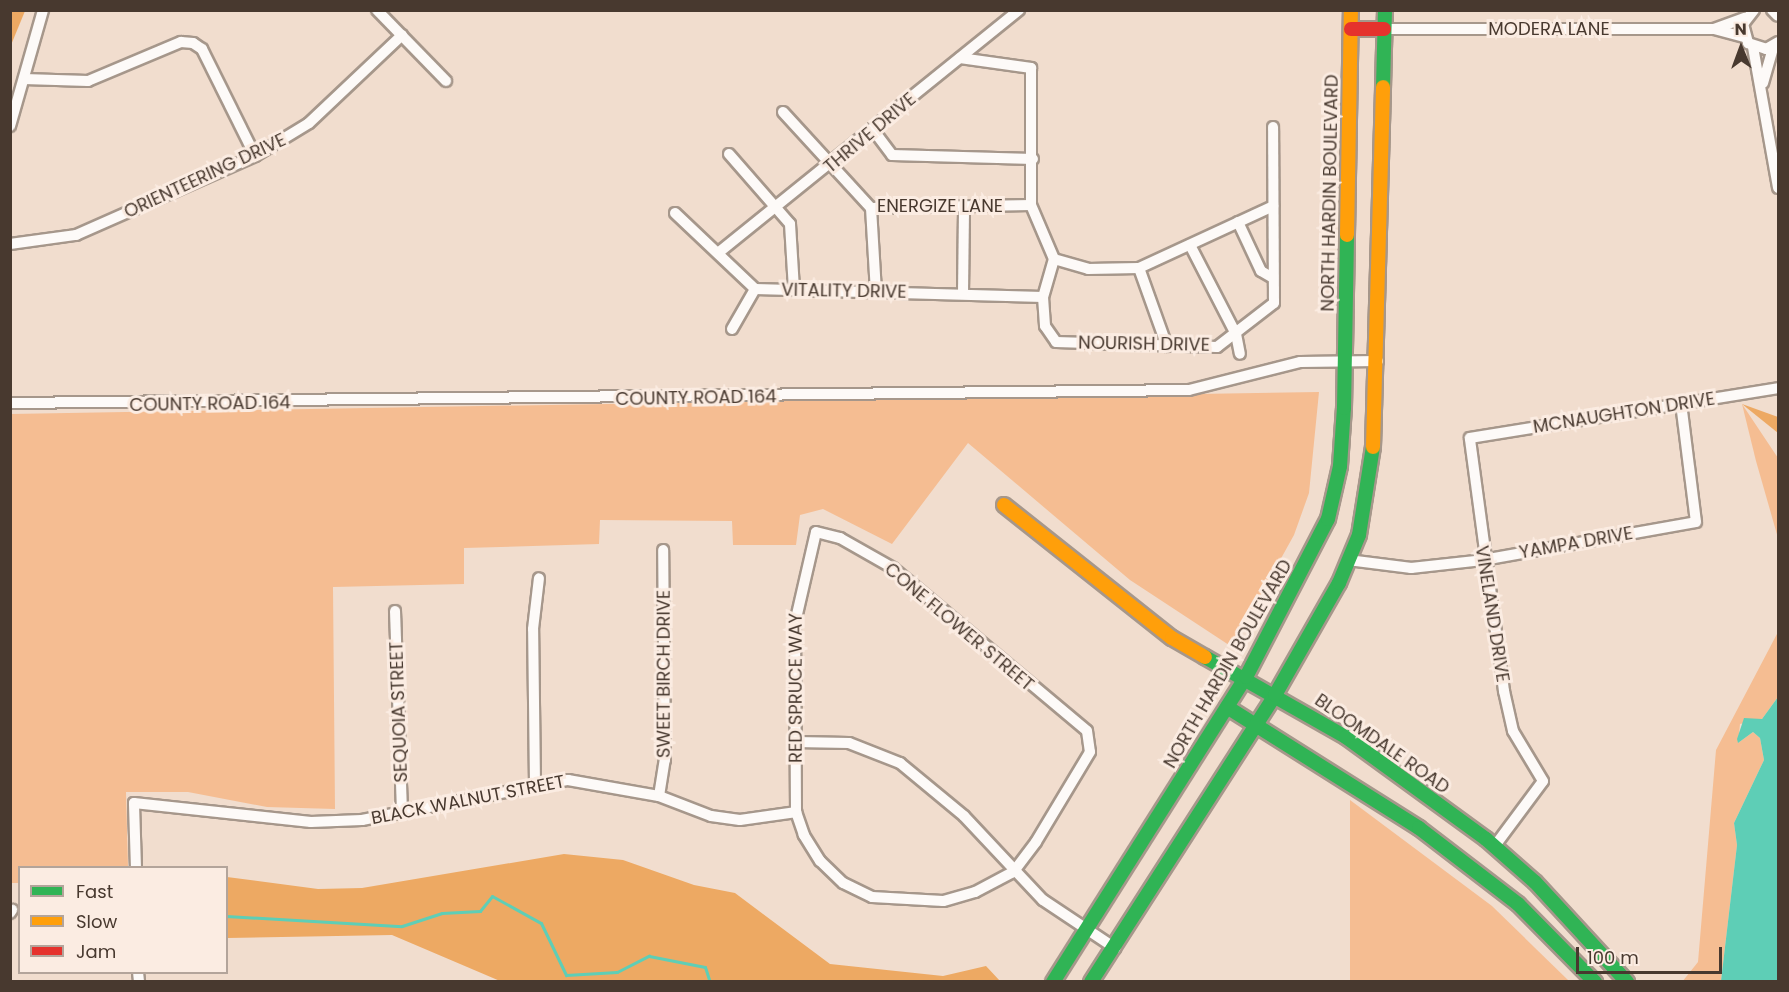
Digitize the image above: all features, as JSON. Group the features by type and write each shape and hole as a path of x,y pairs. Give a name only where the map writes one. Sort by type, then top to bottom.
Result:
{"street":[{"path":"10,126 43,10"},
{"path":"377,10 446,81"},
{"name":"THRIVE DRIVE","path":"718,253 830,167 1019,10"},
{"name":"NORTH HARDIN BOULEVARD","path":"1053,981 1088,930 1246,677 1328,519 1340,466 1346,360 1351,10"},
{"path":"1091,981 1115,948 1275,695 1348,560 1370,484 1378,361 1385,10"},
{"path":"1772,10 1779,16"},
{"path":"1750,14 1744,37 1753,47 1763,84 1779,188"},
{"name":"MODERA LANE","path":"1714,29 1750,14"},
{"path":"1351,29 1384,29"},
{"name":"MODERA LANE","path":"1384,29 1714,29 1744,37"},
{"name":"ORIENTEERING DRIVE","path":"10,244 76,235 255,156 309,123 402,35"},
{"path":"24,80 87,81 181,42 193,43 202,49 255,156"},
{"path":"1753,47 1777,44 1763,84"},
{"path":"960,58 1031,68 1031,205 1054,259 1088,269 1139,268 1273,206"},
{"name":"ENERGIZE LANE","path":"783,112 830,167 871,208 1031,205"},
{"name":"NOURISH DRIVE","path":"1054,259 1043,297 1045,326 1056,342 1217,347 1274,303 1273,127"},
{"path":"874,131 892,155 1032,159"},
{"path":"729,154 790,224 794,290"},
{"path":"871,208 876,292"},
{"path":"963,293 964,208"},
{"name":"VITALITY DRIVE","path":"675,213 755,289 1043,297"},
{"path":"1238,222 1261,271 1274,278"},
{"path":"1190,245 1236,334 1240,354"},
{"path":"1139,268 1167,346"},
{"path":"732,329 755,289"},
{"name":"COUNTY ROAD 164","path":"10,403 1189,390 1300,362 1378,361"},
{"name":"MCNAUGHTON DRIVE","path":"1470,438 1779,388"},
{"name":"YAMPA DRIVE","path":"1348,560 1411,568 1483,560 1696,522 1681,403"},
{"name":"VINELAND DRIVE","path":"1470,438 1483,560 1513,731 1543,781 1494,847"},
{"name":"BLOOMDALE ROAD","path":"1004,505 1172,638 1246,677 1346,737 1494,847 1536,882 1627,981"},
{"name":"CONE FLOWER STREET","path":"816,532 840,538 893,568 1087,731 1091,742 1078,772 1013,872"},
{"name":"RED SPRUCE WAY","path":"796,812 795,623 816,532"},
{"name":"SWEET BIRCH DRIVE","path":"659,796 665,760 663,550"},
{"path":"536,783 533,629 539,578"},
{"name":"SEQUOIA STREET","path":"395,611 402,814"},
{"path":"1227,707 1419,828 1518,904 1595,981"},
{"path":"796,742 849,743 900,763 964,816 1013,872 1115,948"},
{"name":"BLACK WALNUT STREET","path":"136,866 134,803 311,822 402,814 536,783 603,783 659,796 731,818 796,812"},
{"path":"796,812 820,861 843,883 872,897 943,901 975,892 1013,872"}],"shaded area":[{"path":"10,11 25,11 11,45"},
{"path":"1319,392 1309,493 1294,535 1232,647 1130,580 968,443 892,544 823,509 800,515 796,545 733,545 732,521 600,520 599,544 464,548 464,584 333,587 335,809 267,807 188,792 126,792 128,866 18,866 18,883 11,883 10,414"},
{"path":"1742,404 1778,458 1778,538 1756,461"},
{"path":"1742,404 1778,417 1778,433"},
{"path":"1778,632 1778,697 1762,719 1740,724 1738,743 1753,732 1760,738 1764,760 1734,823 1737,845 1721,981 1682,982 1698,962 1716,750"},
{"path":"1350,800 1492,906 1569,981 1350,981"},
{"path":"564,854 623,860 694,885 735,893 830,964 943,976 986,966 1000,981 500,981 392,935 228,938 228,877 318,889 362,888"}],"water":[{"path":"1778,697 1778,981 1721,981 1737,845 1734,823 1764,760 1760,738 1753,732 1738,743 1737,739 1744,718 1762,719"}],"waterway":[{"path":"228,916 402,926 442,913 480,911 492,896 541,923 566,975 617,972 649,956 705,967 710,982"}],"traffic: fast":[{"path":"1383,87 1385,10"},
{"path":"1053,982 1246,677 1328,519 1340,466 1344,408 1347,235"},
{"path":"1091,982 1275,695 1339,583 1359,535 1373,447"},
{"path":"1205,657 1346,737 1486,839 1535,882 1627,982"},
{"path":"1227,707 1419,828 1518,904 1595,982"}],"traffic: slow":[{"path":"1347,235 1351,10"},
{"path":"1373,447 1383,87"},
{"path":"1004,505 1172,638 1205,657"}],"traffic: jam":[{"path":"1351,29 1384,29"}]}
